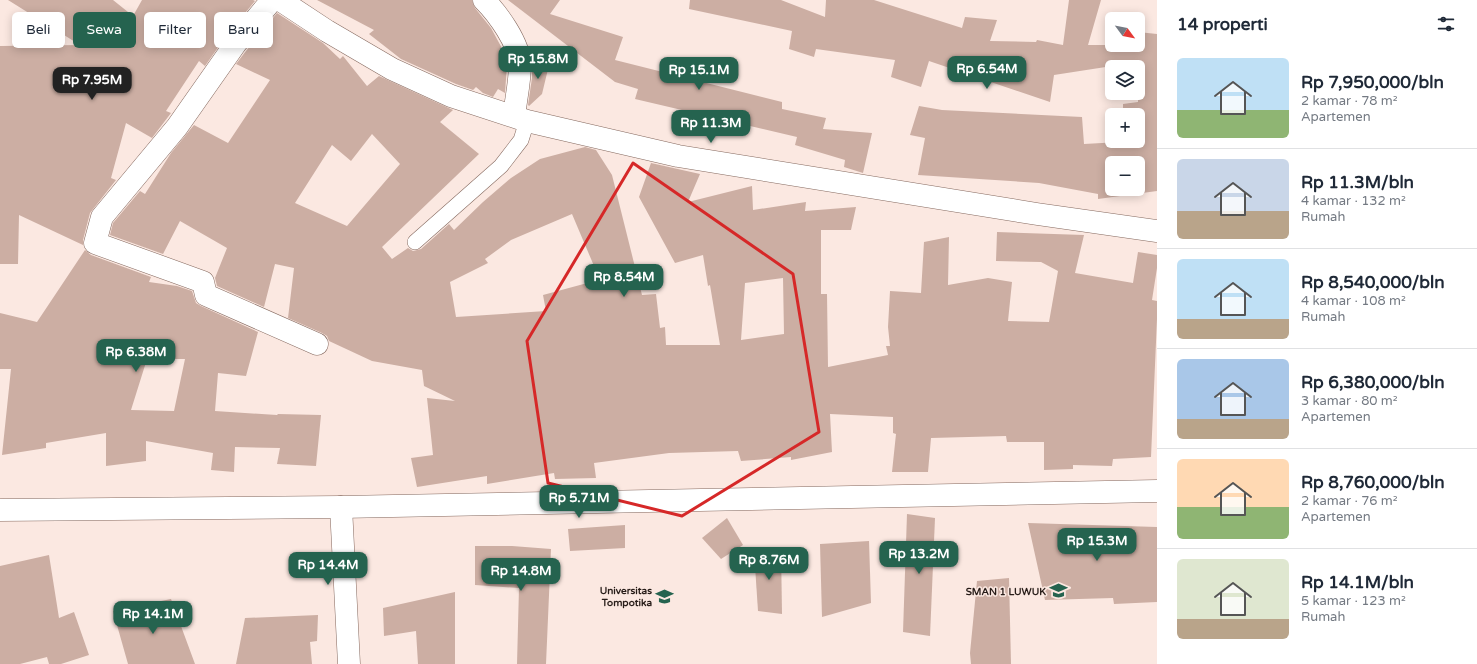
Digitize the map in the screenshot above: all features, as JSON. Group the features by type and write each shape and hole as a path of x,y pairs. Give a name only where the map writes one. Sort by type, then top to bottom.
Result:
{"street":[{"path":"272,0 236,43 177,127 102,217 96,243 203,282 206,295 317,344"},
{"path":"280,0 327,31 392,69 451,96 520,119 678,156 1157,231"},
{"path":"484,0 514,40 520,63 520,119"},
{"path":"0,510 341,507 1157,491"},
{"path":"341,507 349,664"}],"lane":[{"path":"415,242 501,166 521,140 520,119"}],"highlighted area":[{"path":"633,163 793,274 819,432 682,516 548,483 527,341"}],"building":[{"path":"8,0 113,0 128,12 73,12 73,41 65,36 65,12 27,12"},
{"path":"142,0 255,1 246,12 214,12 214,48 218,48 205,66 199,61 166,111 171,113 152,138 126,123 111,178 116,180 90,213 83,245 19,215 18,264 0,264 0,46 12,46 12,48 65,48 65,45 73,45 73,48 136,48 135,12"},
{"path":"317,0 472,0 475,8 491,28 504,52 507,65 505,93 498,89 493,97 483,93 476,87 473,90 456,84 401,59 369,34 374,30"},
{"path":"508,0 560,0 550,14 623,37 615,60 782,102 782,109 826,118 823,129 872,133 863,173 844,167 845,160 795,145 797,137 635,99 638,89 615,82"},
{"path":"690,0 781,0 825,17 826,0 874,0 962,28 965,17 997,20 990,41 1036,42 1037,40 1063,45 1069,0 1101,0 1088,45 1105,45 1105,52 1145,52 1145,33 1157,34 1157,191 1145,193 1145,156 1105,156 1105,196 1120,196 1098,199 1098,194 1039,183 918,175 925,138 910,135 919,106 942,110 1082,117 1084,144 1105,143 1105,148 1145,148 1145,108 1123,108 1123,104 1138,102 1138,100 1145,100 1145,60 1105,60 1105,67 1054,75 1050,102 929,61 921,87 891,77 895,60 816,49 814,57 789,49 792,31 689,9"},
{"path":"277,13 323,43 340,59 343,56 367,86 379,76 453,110 440,122 479,154 382,247 392,259 408,248 413,251 421,249 449,224 454,230 511,178 540,159 585,147 596,150 612,175 642,295 656,294 660,328 665,327 666,345 720,345 710,285 708,286 703,255 675,263 639,197 651,163 700,174 688,202 752,186 753,210 806,202 805,211 856,207 851,230 821,230 821,294 827,294 828,367 888,355 886,346 890,346 888,327 890,291 921,293 924,242 949,237 948,285 988,278 1012,282 1008,321 1049,322 1058,271 1041,262 996,261 997,232 1084,235 1075,273 1133,283 1138,252 1157,255 1157,268 1152,300 1157,301 1157,319 1151,457 1113,459 1112,466 1073,465 1073,469 1044,470 1044,442 1007,442 1006,436 931,438 928,472 892,472 896,434 893,433 893,417 830,414 832,452 791,460 791,457 741,461 738,451 669,453 594,463 596,478 555,479 554,473 487,484 487,476 417,487 411,458 433,455 427,398 455,401 424,386 422,370 372,361 329,341 327,336 322,333 288,318 294,268 275,264 264,307 217,286 215,278 227,248 180,221 163,254 110,235 113,223 140,191 145,194 171,153 194,125 228,143 270,80 236,64 248,48 273,48 273,18","holes":["372,134 400,164 347,226 295,203 332,145 351,161","572,214 594,266 588,268 591,282 543,295 546,311 456,317 450,282 488,263 485,259 511,240","783,278 784,334 741,340 745,283"]},
{"path":"532,58 549,65 542,94 529,106 532,78"},
{"path":"85,250 91,255 151,277 149,282 177,286 192,291 196,303 258,332 246,376 218,373 215,411 277,415 321,415 316,466 277,464 280,448 235,447 234,472 211,470 213,453 146,441 146,461 106,466 106,433 46,443 46,448 2,455 11,369 0,369 0,313 37,322","holes":["147,359 185,359 174,411 131,410"]},
{"path":"907,514 935,518 930,636 903,632"},
{"path":"727,518 743,545 721,559 702,538"},
{"path":"1028,523 1157,527 1157,602 1114,604 1113,598 1045,600"},
{"path":"625,525 625,548 570,551 568,529"},
{"path":"869,541 871,603 822,617 820,544"},
{"path":"475,546 512,546 551,549 546,664 517,664 519,588 475,585"},
{"path":"781,549 782,614 758,611 754,551"},
{"path":"49,555 59,618 74,612 89,655 61,664 49,664 47,657 20,664 0,664 0,566"},
{"path":"1009,578 1011,664 971,664 970,653 977,581"},
{"path":"455,592 455,664 418,664 416,631 384,636 383,608"},
{"path":"171,599 195,664 128,664 113,611 148,608 146,604"},
{"path":"318,615 317,641 310,642 312,664 236,664 245,618"}],"place":[{"name":"SMAN 1 LUWUK","path":"1059,591"},
{"name":"Universitas Tompotika","path":"665,596"}]}
